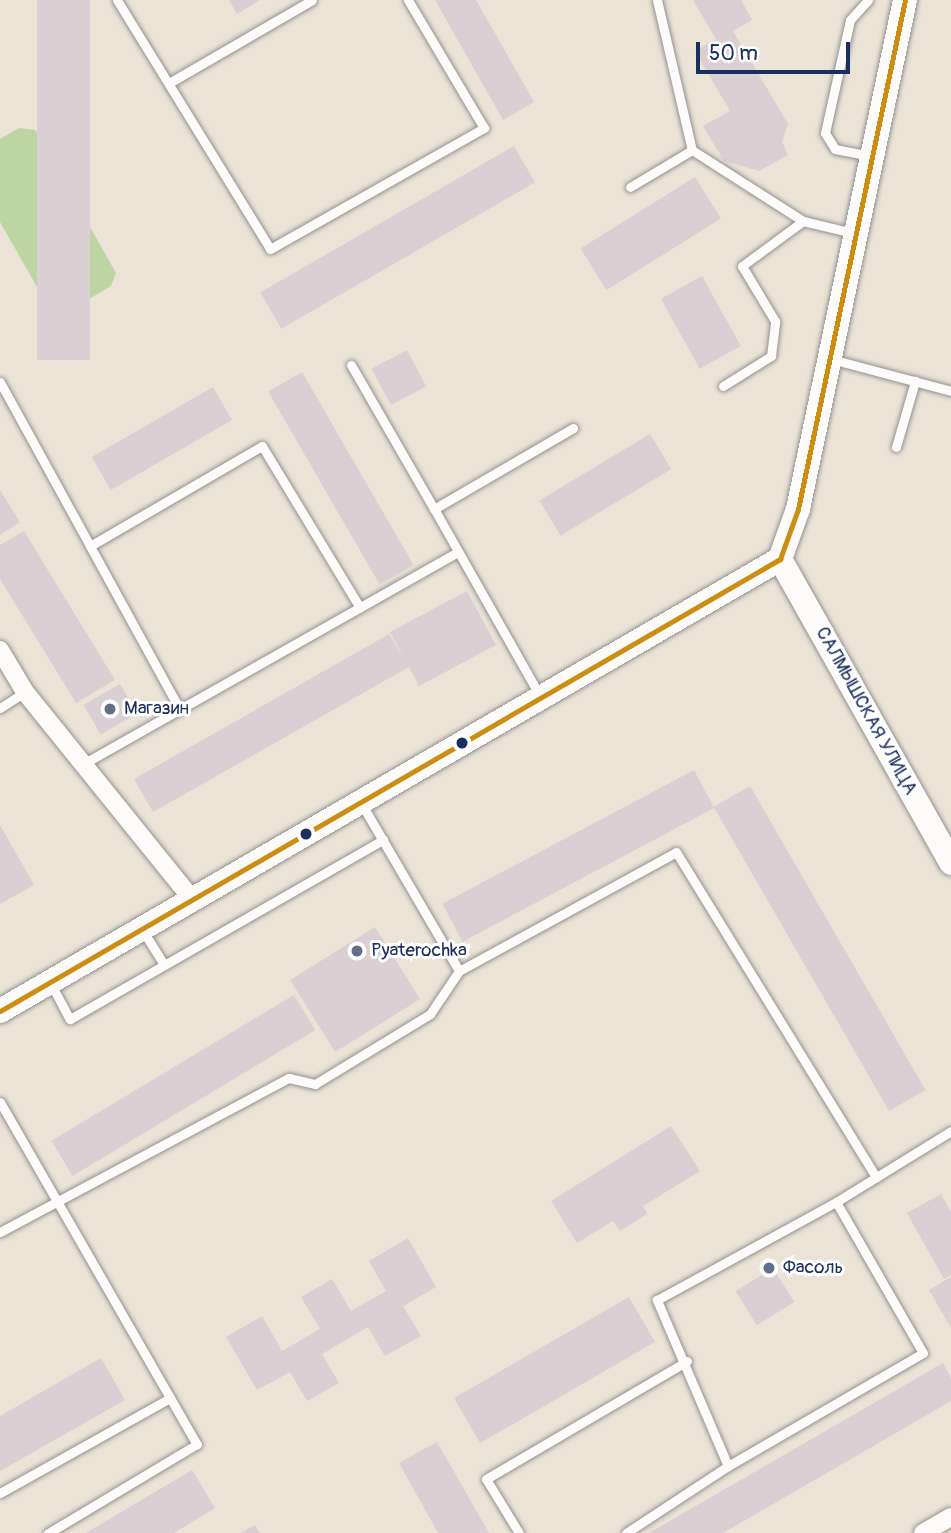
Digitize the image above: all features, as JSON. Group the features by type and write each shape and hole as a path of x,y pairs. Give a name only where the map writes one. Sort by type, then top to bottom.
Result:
{"main road":[{"path":"0,1011 780,559 798,509 905,0"},
{"name":"САЛМЫШСКАЯ УЛИЦА","path":"780,559 951,863"}],"street":[{"path":"0,650 25,692 193,900"},
{"path":"923,1533 951,1517"}],"lane":[{"path":"117,0 271,249 484,128 408,0"},
{"path":"169,83 312,0"},
{"path":"657,0 692,150 803,221 856,234"},
{"path":"868,0 850,20 825,133 835,149 873,156"},
{"path":"629,187 692,150"},
{"path":"723,386 771,356 775,321 742,266 803,221"},
{"path":"830,358 951,391"},
{"path":"351,365 541,698"},
{"path":"896,447 915,381"},
{"path":"0,382 179,708"},
{"path":"434,509 573,428"},
{"path":"90,545 262,446 360,608"},
{"path":"83,764 457,552"},
{"path":"0,708 25,692"},
{"path":"361,802 459,971"},
{"path":"50,982 70,1019 383,840"},
{"path":"0,1232 289,1078 315,1084 430,1014 459,971 676,852 876,1177"},
{"path":"142,929 164,965"},
{"path":"0,1102 197,1444 48,1533"},
{"path":"728,1466 687,1361 657,1300 836,1202 951,1131"},
{"path":"626,1533 728,1466 923,1353 836,1202"},
{"path":"519,1533 486,1479 687,1361"},
{"path":"0,1493 170,1398"}],"green space":[{"path":"19,128 35,130 116,273 111,286 65,313 49,308 0,222 0,139"}],"building":[{"path":"37,0 90,0 90,360 37,360"},
{"path":"229,0 260,0 237,14"},
{"path":"435,0 476,0 534,102 503,120"},
{"path":"693,0 741,0 752,20 733,31 788,124 782,142 788,155 759,171 724,161 703,126 730,111 695,51 716,39"},
{"path":"514,146 535,182 281,329 260,293"},
{"path":"695,177 721,219 606,290 581,249"},
{"path":"702,276 741,346 700,369 661,299"},
{"path":"407,350 426,386 391,405 372,369"},
{"path":"302,372 414,565 380,585 268,392"},
{"path":"213,387 232,420 111,490 92,457"},
{"path":"650,434 671,469 561,536 539,500"},
{"path":"0,490 20,522 0,535"},
{"path":"24,531 115,680 76,703 0,579 0,545"},
{"path":"467,591 496,645 419,686 409,667 153,812 134,779 389,634 406,662 390,632"},
{"name":"Магазин","path":"120,684 137,713 101,734 84,705"},
{"path":"694,770 714,808 463,942 442,904"},
{"path":"750,786 926,1090 889,1111 714,807"},
{"path":"0,825 34,885 0,904"},
{"path":"375,927 420,999 335,1052 290,980"},
{"path":"294,995 315,1030 73,1176 51,1141"},
{"path":"671,1126 700,1171 643,1206 647,1214 620,1231 613,1221 577,1243 551,1201"},
{"path":"941,1194 951,1212 951,1275 944,1279 907,1213"},
{"path":"408,1238 436,1287 403,1306 421,1336 385,1356 368,1327 322,1354 339,1383 307,1401 290,1372 257,1390 226,1337 262,1316 282,1351 320,1329 301,1297 332,1279 351,1311 386,1291 369,1261"},
{"path":"773,1268 794,1302 757,1325 736,1291"},
{"path":"951,1277 951,1328 929,1290"},
{"path":"629,1297 655,1342 480,1443 454,1398"},
{"path":"101,1358 125,1400 0,1471 0,1416"},
{"path":"943,1363 951,1378 951,1401 723,1533 649,1533"},
{"path":"437,1442 489,1533 438,1533 399,1463"},
{"path":"192,1470 215,1508 174,1533 86,1533"},
{"path":"255,1525 260,1533 241,1533"}],"transit line":[{"path":"0,1011 780,559 798,509 905,0"}],"place":[{"name":"Магазин","path":"110,709"},
{"name":"Pyaterochka","path":"357,951"},
{"name":"Фасоль","path":"769,1268"}]}
